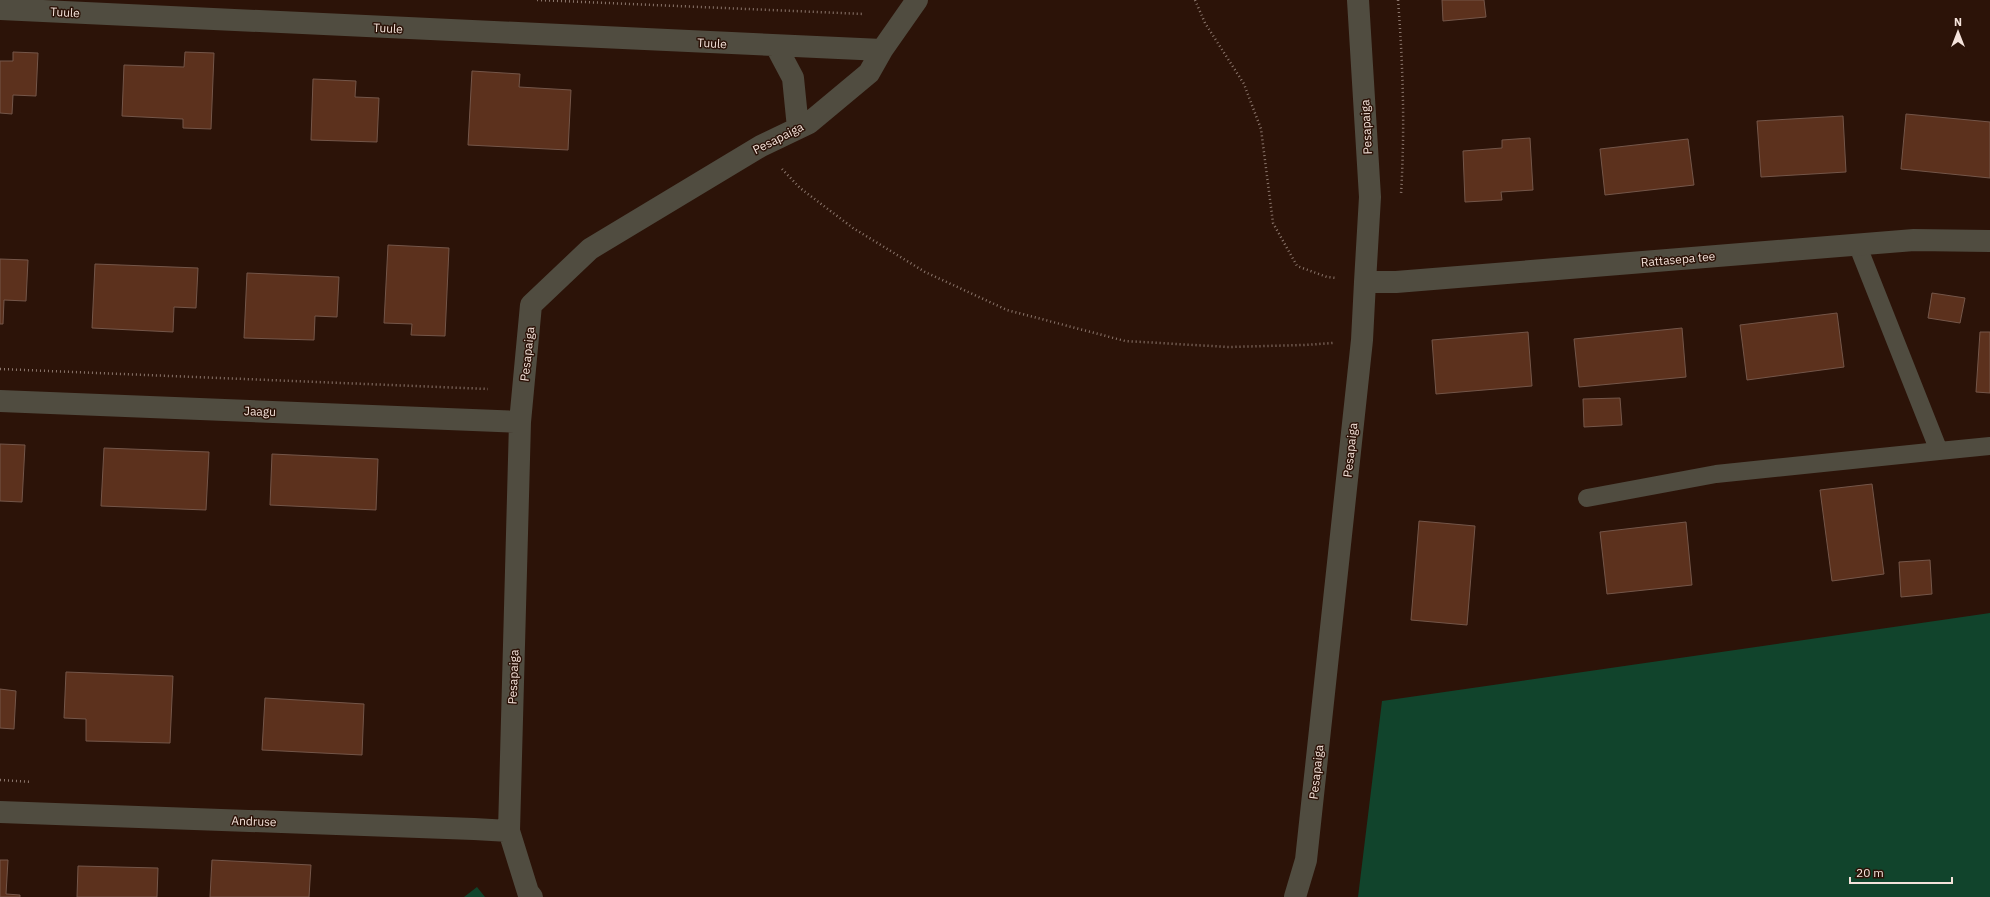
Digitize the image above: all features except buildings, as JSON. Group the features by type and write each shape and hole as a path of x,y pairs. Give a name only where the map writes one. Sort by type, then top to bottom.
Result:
{"street":[{"name":"Pesapaiga","path":"528,895 509,832 520,422 532,305 590,249 761,146 809,123 869,73 882,50 917,0"},
{"name":"Pesapaiga","path":"1295,897 1306,860 1362,340 1370,197 1358,0"},
{"name":"Tuule","path":"0,9 882,50"},
{"path":"776,46 793,78 798,128"},
{"name":"Rattasepa tee","path":"1365,282 1404,281 1914,240 1990,241"},
{"name":"Jaagu","path":"0,401 520,422"},
{"name":"Andruse","path":"0,812 474,829 509,832"}],"lane":[{"path":"1858,244 1939,451"},
{"path":"1587,498 1716,474 1990,446"}],"path":[{"path":"537,0 864,14"},
{"path":"1195,0 1205,23 1246,90 1261,130 1273,223 1297,266 1327,277 1365,282"},
{"path":"761,146 800,188 853,228 925,272 1007,310 1125,341 1228,347 1304,346 1362,340"},
{"path":"0,369 488,389"}],"green space":[{"path":"1990,613 1990,897 1358,897 1382,701"},
{"path":"477,887 485,897 464,897"}]}
